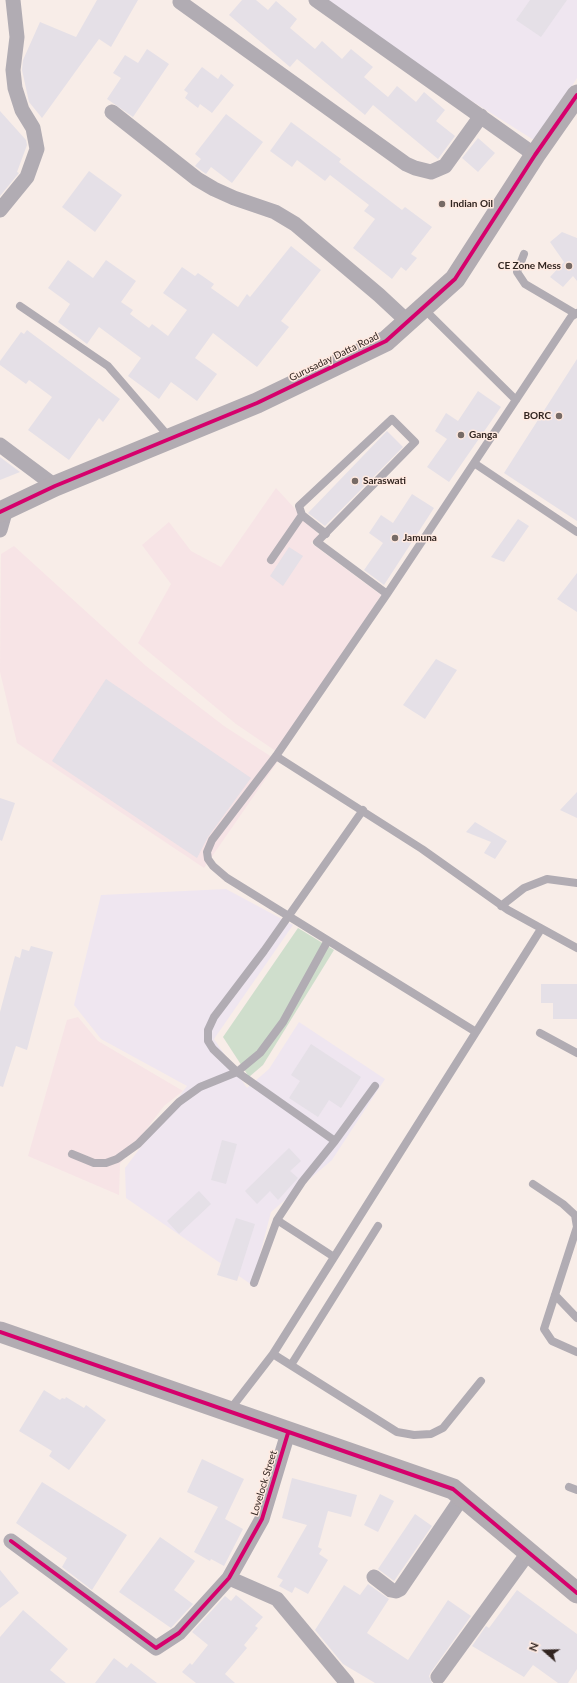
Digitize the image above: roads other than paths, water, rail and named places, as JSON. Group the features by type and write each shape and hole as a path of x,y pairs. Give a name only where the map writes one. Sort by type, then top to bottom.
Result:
{"street":[{"path":"0,210 27,177 37,149 33,128 22,110 15,88 13,70 17,37 13,0"},
{"path":"316,0 535,155"},
{"path":"180,2 400,160 415,168 431,172 445,166 481,116"},
{"name":"Gurusaday Datta Road","path":"3,511 55,486 257,403 386,341 455,279 535,155 577,95"},
{"path":"112,112 197,179 234,198 275,212 295,224 379,295 408,322"},
{"path":"0,445 55,486"},
{"path":"0,530 3,511"},
{"path":"0,1332 288,1433 411,1473 453,1489 577,1593"},
{"name":"Lovelock Street","path":"11,1541 156,1648 179,1634 229,1578 262,1519 288,1433"},
{"path":"374,1577 391,1590 396,1591 400,1589 463,1496"},
{"path":"438,1677 528,1553"},
{"path":"229,1578 277,1599 347,1683"}],"lane":[{"path":"476,1032 327,942 288,915 227,878 213,866 208,859 207,852 212,840 276,756 387,594 571,318 576,314 525,284 517,272 524,254"},
{"path":"20,306 108,366 170,439"},
{"path":"423,308 516,400"},
{"path":"326,534 302,514 299,506 392,419 415,442 326,534 317,542 387,594"},
{"path":"474,463 577,532"},
{"path":"271,560 302,514"},
{"path":"276,756 422,849 501,906 577,948"},
{"path":"335,1141 237,1072 213,1049 208,1041 208,1030 214,1017 264,951 363,810"},
{"path":"501,906 524,888 547,879 577,884"},
{"path":"228,1412 273,1354 541,928"},
{"path":"567,943 577,939"},
{"path":"72,1154 94,1163 106,1163 117,1160 138,1144 179,1102 200,1087 237,1072 260,1053 283,1022 327,942"},
{"path":"540,1033 577,1053"},
{"path":"254,1283 277,1220 302,1182 335,1141 375,1086"},
{"path":"533,1184 563,1204 575,1215 577,1227 544,1329 552,1341 577,1352"},
{"path":"277,1220 334,1257"},
{"path":"291,1365 378,1226"},
{"path":"556,1295 577,1318"},
{"path":"273,1354 397,1432 414,1435 431,1434 443,1428 481,1381"},
{"path":"569,1487 577,1490"}],"place":[{"name":"Indian Oil","path":"442,204"},
{"name":"CE Zone Mess","path":"569,266"},
{"name":"BORC","path":"559,416"},
{"name":"Ganga","path":"461,435"},
{"name":"Saraswati","path":"355,481"},
{"name":"Jamuna","path":"395,538"}]}
